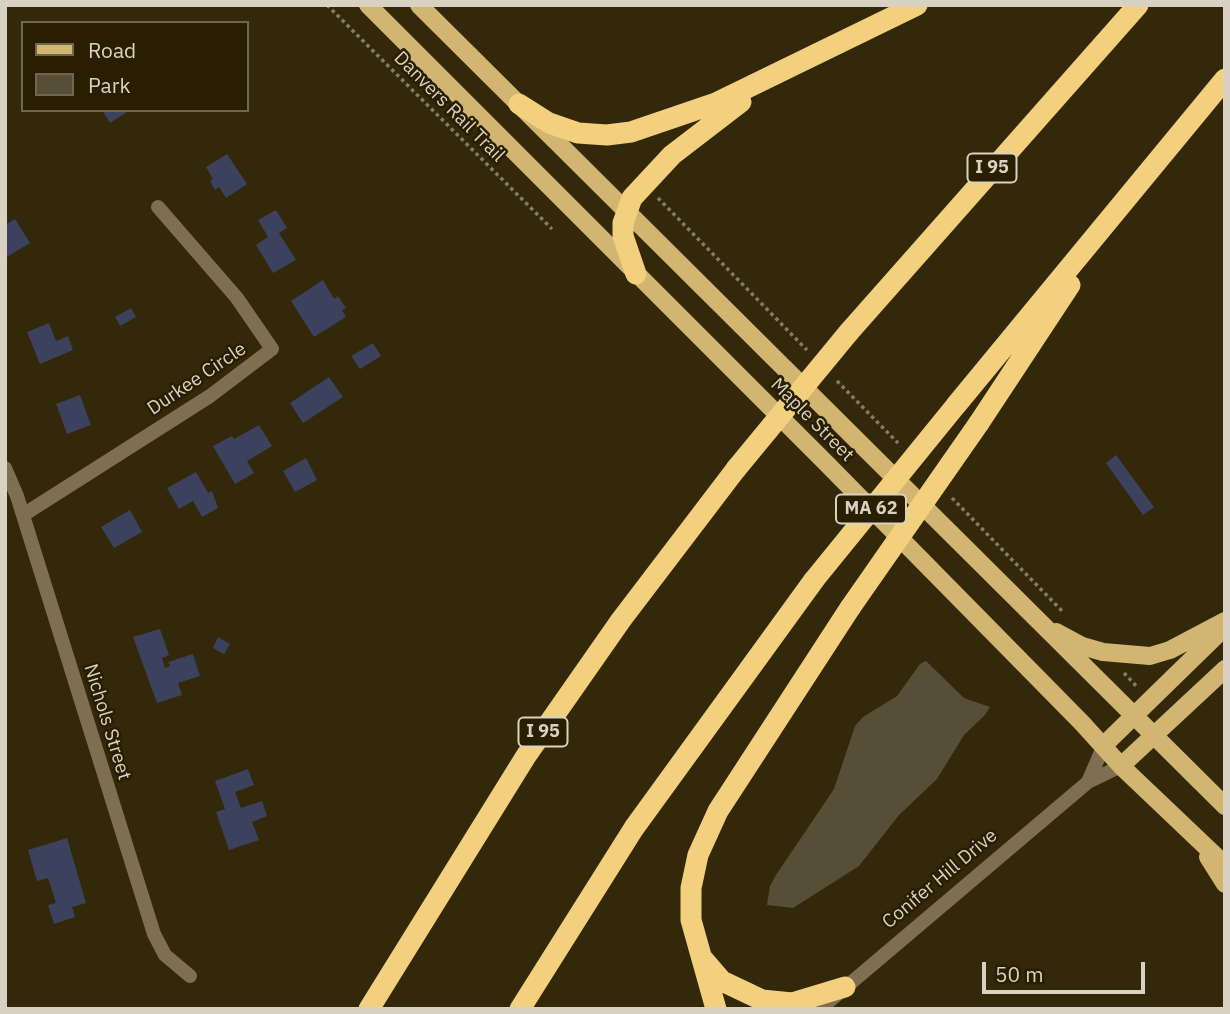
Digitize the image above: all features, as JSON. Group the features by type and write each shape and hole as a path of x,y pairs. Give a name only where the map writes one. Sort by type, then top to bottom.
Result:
{"highway":[{"path":"519,104 549,123 578,133 607,135 631,132 716,103 917,5"},
{"name":"I 95","path":"369,1009 435,898 534,745 629,609 736,469 849,332 1138,5"},
{"path":"636,274 624,236 626,211 645,180 695,136 752,94 823,52"},
{"path":"520,1009 634,828 814,580 1225,79"},
{"path":"716,1009 697,946 690,904 694,871 704,839 718,811 850,608 979,423 1131,192"},
{"path":"697,946 703,960 722,981 762,1000 792,1003 845,987"}],"main road":[{"name":"Maple Street","path":"368,5 1104,745 1121,766 1225,865"},
{"name":"Maple Street","path":"419,5 1034,620 1225,806"},
{"path":"1034,620 1082,646 1127,656 1150,656 1170,650 1225,621"},
{"path":"1104,745 1225,627"},
{"path":"1121,766 1225,669"},
{"path":"1185,826 1225,884"}],"street":[{"name":"Durkee Circle","path":"23,515 209,396 272,349 237,298 158,207"},
{"name":"Nichols Street","path":"5,467 23,515 154,934 165,955 190,976"},
{"path":"1088,782 1104,745"},
{"path":"1088,782 1121,766"},
{"name":"Conifer Hill Drive","path":"820,1009 1088,782"}],"path":[{"name":"Danvers Rail Trail","path":"327,5 552,229"}],"green space":[{"path":"926,661 964,698 990,707 985,715 964,735 937,779 899,815 859,866 793,908 767,905 770,886 776,875 834,789 855,726 863,717 897,696 920,664"}],"building":[{"path":"103,112 127,112 110,123"},
{"path":"227,154 247,184 226,198 219,187 215,190 210,181 213,179 206,167"},
{"path":"276,210 287,228 279,233 296,260 273,273 256,245 268,237 258,220"},
{"path":"15,219 30,243 5,258 5,225"},
{"path":"323,280 334,299 338,296 346,308 342,310 346,317 314,337 291,301"},
{"path":"131,308 136,317 120,326 115,317"},
{"path":"49,323 56,341 68,336 73,350 40,364 27,332"},
{"path":"373,343 381,356 360,369 351,356"},
{"path":"329,377 343,397 303,423 290,403"},
{"path":"80,395 91,425 67,434 56,404"},
{"path":"259,425 272,446 247,461 254,473 235,484 213,446 232,436 234,439"},
{"path":"1116,455 1154,507 1143,515 1106,463"},
{"path":"306,458 317,480 295,492 283,471"},
{"path":"196,472 208,493 212,491 218,508 202,517 193,501 179,509 167,488"},
{"path":"130,510 142,532 114,548 101,527"},
{"path":"160,629 169,655 162,658 165,668 170,666 168,662 193,654 200,676 178,683 182,695 157,703 133,637"},
{"path":"218,637 230,644 224,654 213,648"},
{"path":"248,769 254,785 235,792 241,808 262,801 267,816 252,822 259,840 229,850 216,812 225,809 215,781"},
{"path":"67,838 86,903 72,907 75,917 54,924 48,905 56,903 48,878 37,881 28,850"}]}
